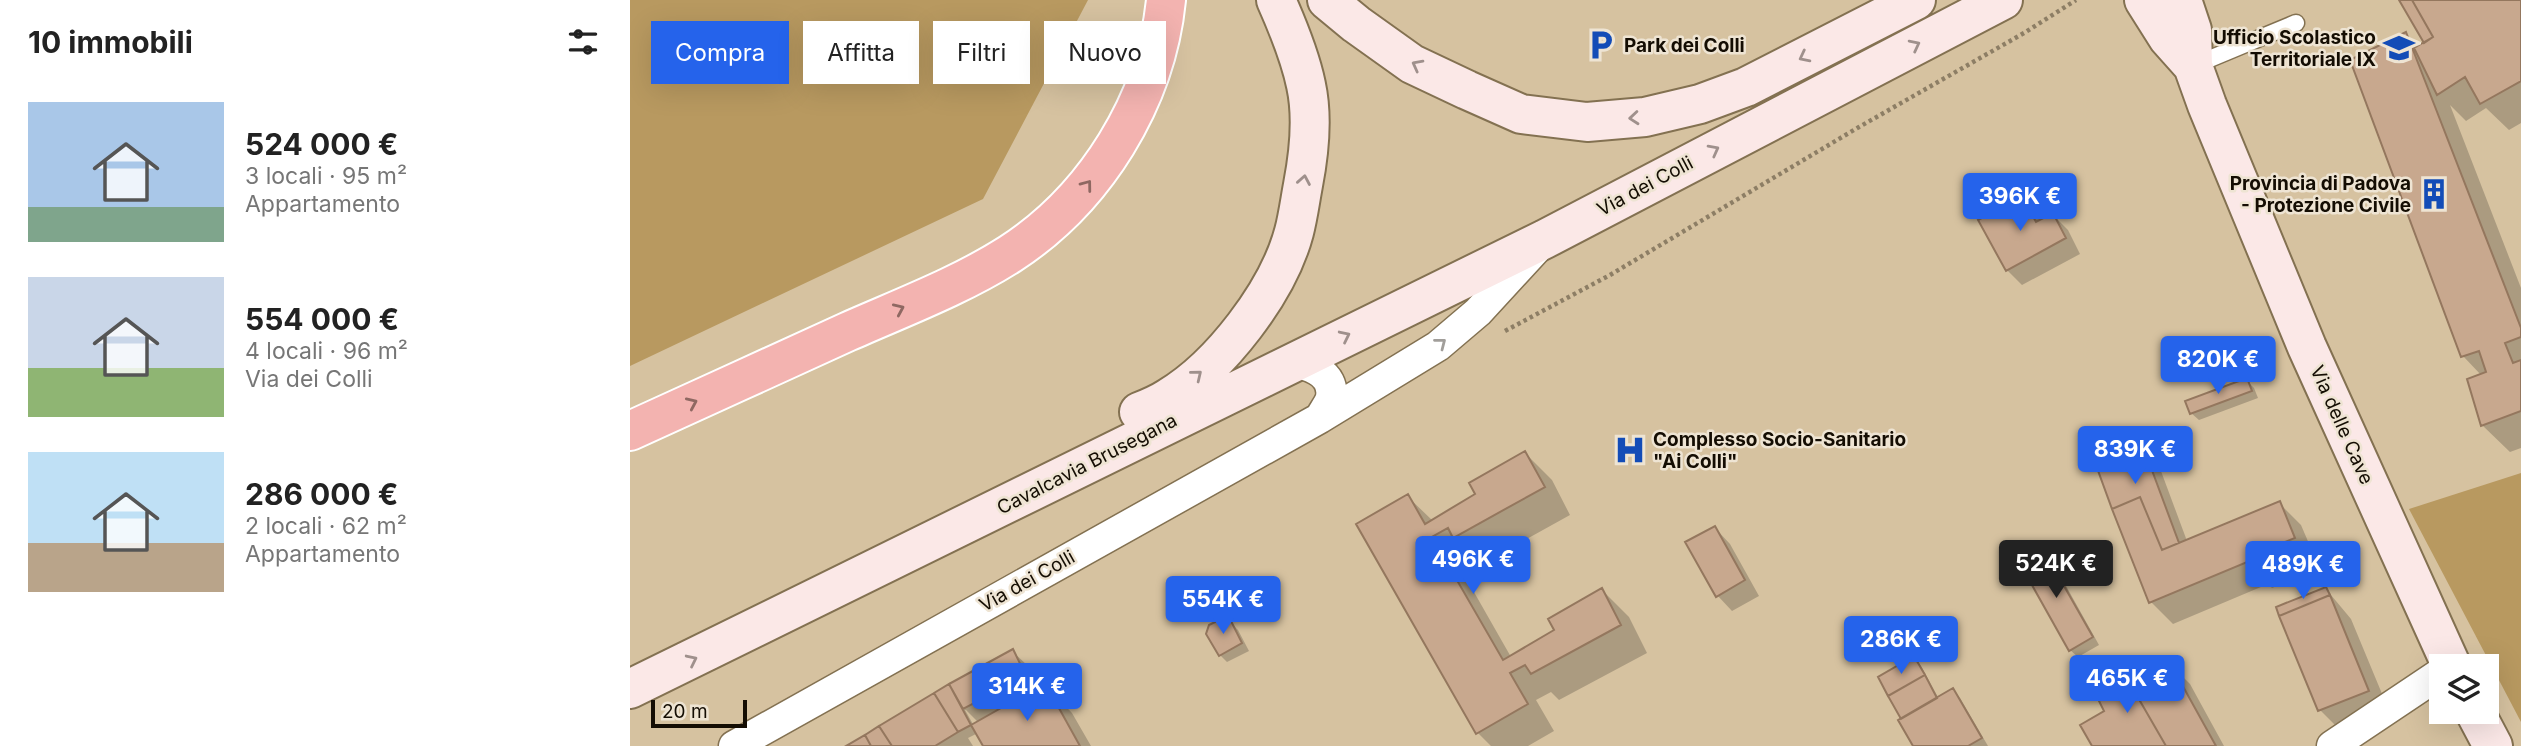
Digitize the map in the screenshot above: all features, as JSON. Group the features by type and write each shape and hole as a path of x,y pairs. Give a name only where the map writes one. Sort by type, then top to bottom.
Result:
{"highway":[{"path":"630,431 951,285 1009,255 1048,226 1080,194 1109,155 1139,103 1155,59 1166,0"}],"main road":[{"path":"889,563 1052,455 1169,397 1213,362 1249,321 1278,272 1294,234 1307,165 1307,86 1287,24 1276,0"},
{"path":"1327,0 1412,64 1466,90 1521,114 1587,122 1645,117 1700,104 1746,87 1916,0"},
{"name":"Via dei Colli","path":"1545,239 2003,0"},
{"name":"Via delle Cave","path":"2144,0 2156,23 2193,65"},
{"name":"Via delle Cave","path":"2182,0 2193,34 2193,65 2207,105 2307,347 2442,654"},
{"name":"Cavalcavia Brusegana","path":"630,689 1545,239"},
{"path":"2482,724 2493,746"}],"street":[{"name":"Via dei Colli","path":"734,746 1320,418 1438,346 1478,312 1545,239"},
{"path":"1292,362 1313,366 1328,383 1331,397 1320,418"},
{"name":"Via delle Cave","path":"2332,746 2429,681"}],"lane":[{"path":"2193,65 2296,23"}],"path":[{"path":"1504,332 1610,275 2076,0"}],"shaded area":[{"path":"630,0 1088,0 1077,21 1044,21 1044,83 983,199 630,366"},
{"path":"2521,473 2521,722 2499,680 2499,654 2485,654 2409,509"}],"building":[{"path":"2399,0 2412,0 2433,37 2424,43"},
{"path":"2412,0 2521,0 2521,81 2480,104 2465,77 2437,95 2414,48 2433,37"},
{"name":"Provincia di Padova - Protezione Civile","path":"2406,32 2521,328 2521,337 2505,343 2513,363 2521,360 2521,411 2481,426 2467,379 2486,372 2479,351 2461,357 2350,60"},
{"path":"2022,196 2036,222 2053,213 2066,238 2006,271 1978,220"},
{"path":"2247,378 2252,391 2190,414 2185,401"},
{"path":"2140,438 2179,543 2162,550 2140,497 2112,509 2092,454"},
{"path":"1525,451 1545,487 1453,538 1448,528 1432,537 1503,660 1554,630 1548,619 1602,588 1621,625 1531,674 1525,665 1510,673 1528,704 1476,734 1356,524 1408,494 1425,524 1475,494 1469,483"},
{"path":"2140,497 2162,550 2280,501 2295,538 2277,545 2280,554 2249,567 2247,562 2149,603 2112,509"},
{"path":"1715,526 1745,580 1716,597 1685,542"},
{"path":"2043,549 2093,637 2069,651 2019,562"},
{"path":"2326,587 2330,595 2279,616 2276,607"},
{"path":"2330,595 2369,691 2318,711 2279,616"},
{"path":"1223,618 1231,621 1242,643 1219,656 1206,634 1209,625"},
{"path":"1013,649 1026,676 963,709 949,684"},
{"path":"1914,656 1925,675 1888,696 1878,677"},
{"path":"2168,660 2175,672 2136,694 2166,746 2092,746 2080,725 2104,711 2099,701 2132,684 2130,680"},
{"path":"2175,672 2216,746 2166,746 2136,694"},
{"path":"1925,675 1937,698 1901,719 1888,696"},
{"path":"1045,683 1080,746 983,746 971,725"},
{"path":"949,684 971,725 958,732 934,693"},
{"path":"1953,688 1982,738 1968,746 1913,746 1898,720"},
{"path":"934,693 958,732 935,746 892,746 879,726"},
{"path":"879,726 892,746 871,746 865,735"},
{"path":"865,735 871,746 846,746"}],"place":[{"name":"Park dei Colli","path":"1601,45"},
{"name":"Ufficio Scolastico Territoriale IX","path":"2399,48"},
{"name":"Provincia di Padova - Protezione Civile","path":"2434,194"},
{"name":"Complesso Socio-Sanitario \"Ai Colli\"","path":"1630,450"}]}
